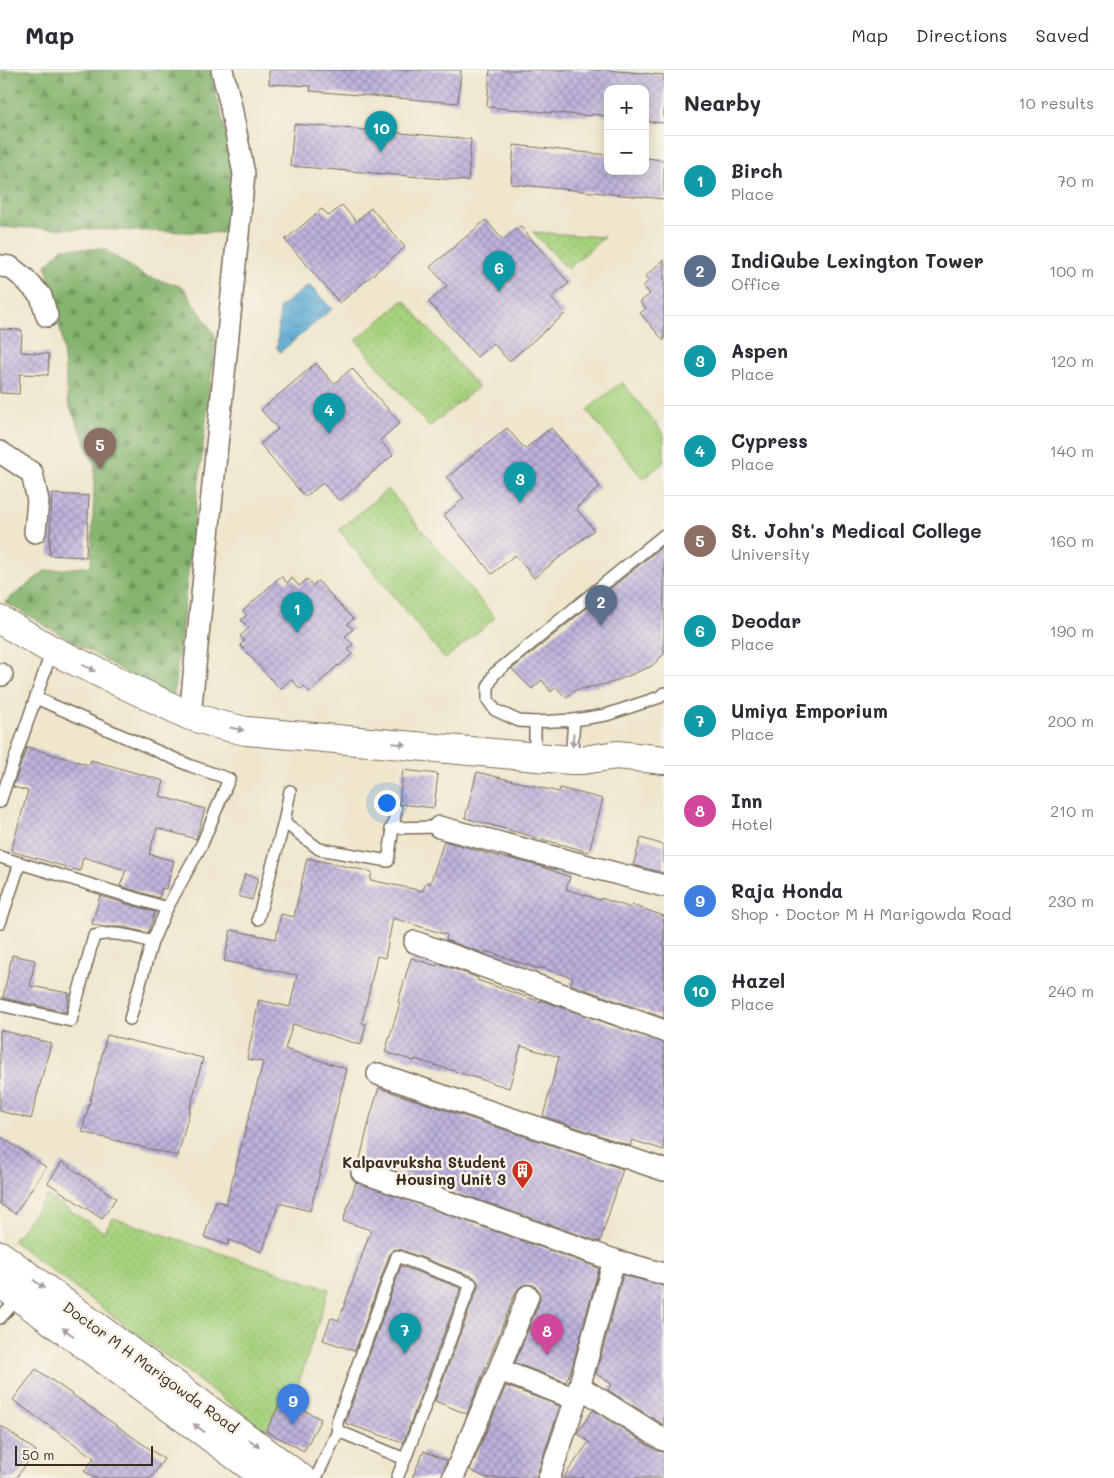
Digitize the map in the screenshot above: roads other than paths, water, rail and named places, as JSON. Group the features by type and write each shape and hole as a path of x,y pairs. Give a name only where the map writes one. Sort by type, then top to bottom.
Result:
{"main road":[{"path":"0,620 52,650 190,716 220,725 246,731 577,760 614,771 664,775"},
{"path":"577,760 617,755 664,760"},
{"name":"Doctor M H Marigowda Road","path":"0,1255 301,1478"},
{"name":"Doctor M H Marigowda Road","path":"10,1290 266,1478"}],"street":[{"path":"190,716 244,174 222,70"},
{"path":"0,266 10,267 24,278 41,296 47,316"},
{"path":"0,452 32,473 38,501 35,532"},
{"path":"439,827 664,886"},
{"path":"415,942 664,1031"},
{"path":"378,1074 664,1170"},
{"path":"362,1172 614,1260 664,1274"},
{"path":"549,1478 578,1393 614,1260"},
{"path":"454,1478 528,1296"},
{"path":"499,1370 578,1393 664,1440"}],"lane":[{"path":"664,535 494,674 488,687 488,700 495,710 519,721 535,722 574,720 606,715 660,697 664,692"},
{"path":"0,802 52,650"},
{"path":"36,698 191,766 229,779 202,844 167,908 152,942 130,1019"},
{"path":"574,720 577,760"},
{"path":"535,722 535,756"},
{"path":"258,918 284,822 290,791"},
{"path":"284,822 319,849 388,861 396,808"},
{"path":"392,828 439,827"},
{"path":"0,857 167,908"},
{"path":"0,923 20,863"},
{"path":"0,1005 72,1021 94,936 105,932 152,942"},
{"path":"316,1478 338,1431 337,1422 396,1256 471,1284 397,1478"},
{"path":"0,1318 10,1290"},
{"path":"338,1431 404,1459"}],"water":[{"path":"309,285 332,309 280,352 277,348 280,307"}],"place":[{"name":"Hazel","path":"381,152"},
{"name":"Deodar","path":"499,292"},
{"name":"Cypress","path":"329,434"},
{"name":"St. John's Medical College","path":"100,469"},
{"name":"Aspen","path":"520,503"},
{"name":"IndiQube Lexington Tower","path":"601,626"},
{"name":"Birch","path":"297,633"},
{"name":"Kalpavruksha Student Housing Unit 3","path":"522,1190"},
{"name":"Umiya Emporium","path":"405,1354"},
{"name":"Inn","path":"547,1355"},
{"name":"Raja Honda","path":"293,1425"}]}
